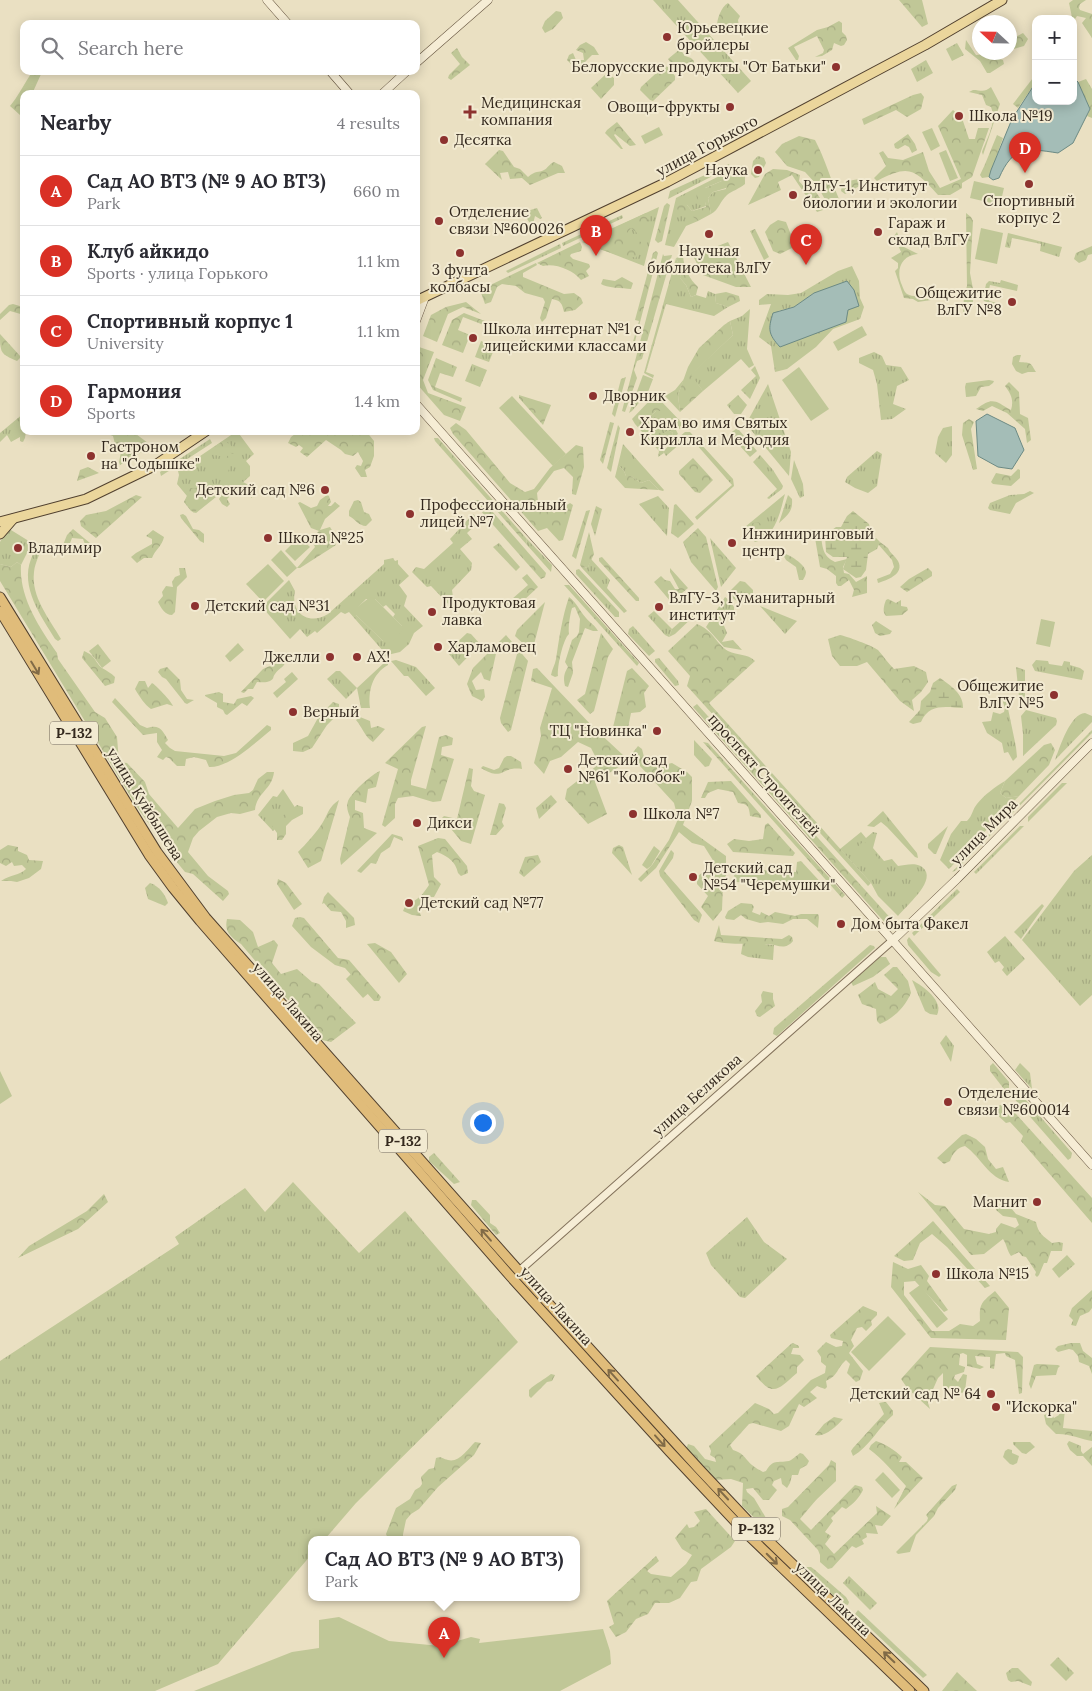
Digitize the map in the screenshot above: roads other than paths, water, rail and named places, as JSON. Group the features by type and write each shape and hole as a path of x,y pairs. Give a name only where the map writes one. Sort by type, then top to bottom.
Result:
{"highway":[{"name":"улица Куйбышева","path":"0,597 157,852 206,918 287,1011"},
{"name":"улица Куйбышева","path":"0,611 149,854 200,921"},
{"name":"улица Лакина","path":"200,921 511,1277 676,1458 745,1532 910,1691"},
{"name":"улица Лакина","path":"287,1011 519,1271 751,1524 924,1691"}],"main road":[{"path":"267,0 284,20"},
{"path":"420,60 488,0"},
{"name":"улица Горького","path":"420,299 667,182 902,57 1002,0"},
{"path":"333,75 347,90"},
{"path":"386,90 403,75"},
{"path":"420,310 425,297"},
{"name":"проспект Строителей","path":"420,408 1092,1165"},
{"path":"0,522 86,499 154,466 200,435"},
{"path":"0,516 13,519"},
{"path":"0,534 13,519"},
{"name":"улица Мира","path":"893,940 957,879 1092,743"}],"street":[{"name":"улица Белякова","path":"519,1271 893,940"}],"water":[{"path":"1077,81 1090,109 1073,143 1058,153 1029,150 1015,155 1004,168 999,178 993,180 989,177 991,170 1012,119 1032,88 1032,105 1077,105"},
{"path":"847,281 854,290 859,306 848,310 846,322 780,347 770,331 773,313 794,307 814,293"},
{"path":"987,414 1015,428 1024,450 1012,469 998,467 978,456 976,421"}],"place":[{"name":"Юрьевецкие бройлеры","path":"667,37"},
{"name":"Белорусские продукты \"От Батьки\"","path":"836,67"},
{"name":"Овощи-фрукты","path":"730,107"},
{"name":"Медицинская компания","path":"470,112"},
{"name":"Школа №19","path":"959,116"},
{"name":"Десятка","path":"444,140"},
{"name":"Наука","path":"758,170"},
{"name":"Гармония","path":"1025,173"},
{"name":"Спортивный корпус 2","path":"1029,184"},
{"name":"ВлГУ-1, Институт биологии и экологии","path":"793,195"},
{"name":"Отделение связи №600026","path":"439,221"},
{"name":"Гараж и склад ВлГУ","path":"878,232"},
{"name":"Научная библиотека ВлГУ","path":"709,234"},
{"name":"3 фунта колбасы","path":"460,253"},
{"name":"Клуб айкидо","path":"596,256"},
{"name":"Спортивный корпус 1","path":"806,265"},
{"name":"Общежитие ВлГУ №8","path":"1012,302"},
{"name":"Школа интернат №1 с лицейскими классами","path":"473,338"},
{"name":"Дворник","path":"593,396"},
{"name":"Храм во имя Святых Кирилла и Мефодия","path":"630,432"},
{"name":"Гастроном на \"Содышке\"","path":"91,456"},
{"name":"Детский сад №6","path":"325,490"},
{"name":"Профессиональный лицей №7","path":"410,514"},
{"name":"Школа №25","path":"268,538"},
{"name":"Инжиниринговый центр","path":"732,543"},
{"name":"Владимир","path":"18,548"},
{"name":"Детский сад №31","path":"195,606"},
{"name":"ВлГУ-3, Гуманитарный институт","path":"659,607"},
{"name":"Продуктовая лавка","path":"432,612"},
{"name":"Харламовец","path":"438,647"},
{"name":"Джелли","path":"330,657"},
{"name":"АХ!","path":"357,657"},
{"name":"Общежитие ВлГУ №5","path":"1054,695"},
{"name":"Верный","path":"293,712"},
{"name":"ТЦ \"Новинка\"","path":"657,731"},
{"name":"Детский сад №61 \"Колобок\"","path":"568,769"},
{"name":"Школа №7","path":"633,814"},
{"name":"Дикси","path":"417,823"},
{"name":"Детский сад №54 \"Черемушки\"","path":"693,877"},
{"name":"Детский сад №77","path":"409,903"},
{"name":"Дом быта Факел","path":"841,924"},
{"name":"Отделение связи №600014","path":"948,1102"},
{"name":"Магнит","path":"1037,1202"},
{"name":"Школа №15","path":"936,1274"},
{"name":"Детский сад № 64","path":"991,1394"},
{"name":"\"Искорка\"","path":"996,1407"},
{"name":"Сад АО ВТЗ (№ 9 АО ВТЗ)","path":"444,1658"}]}
